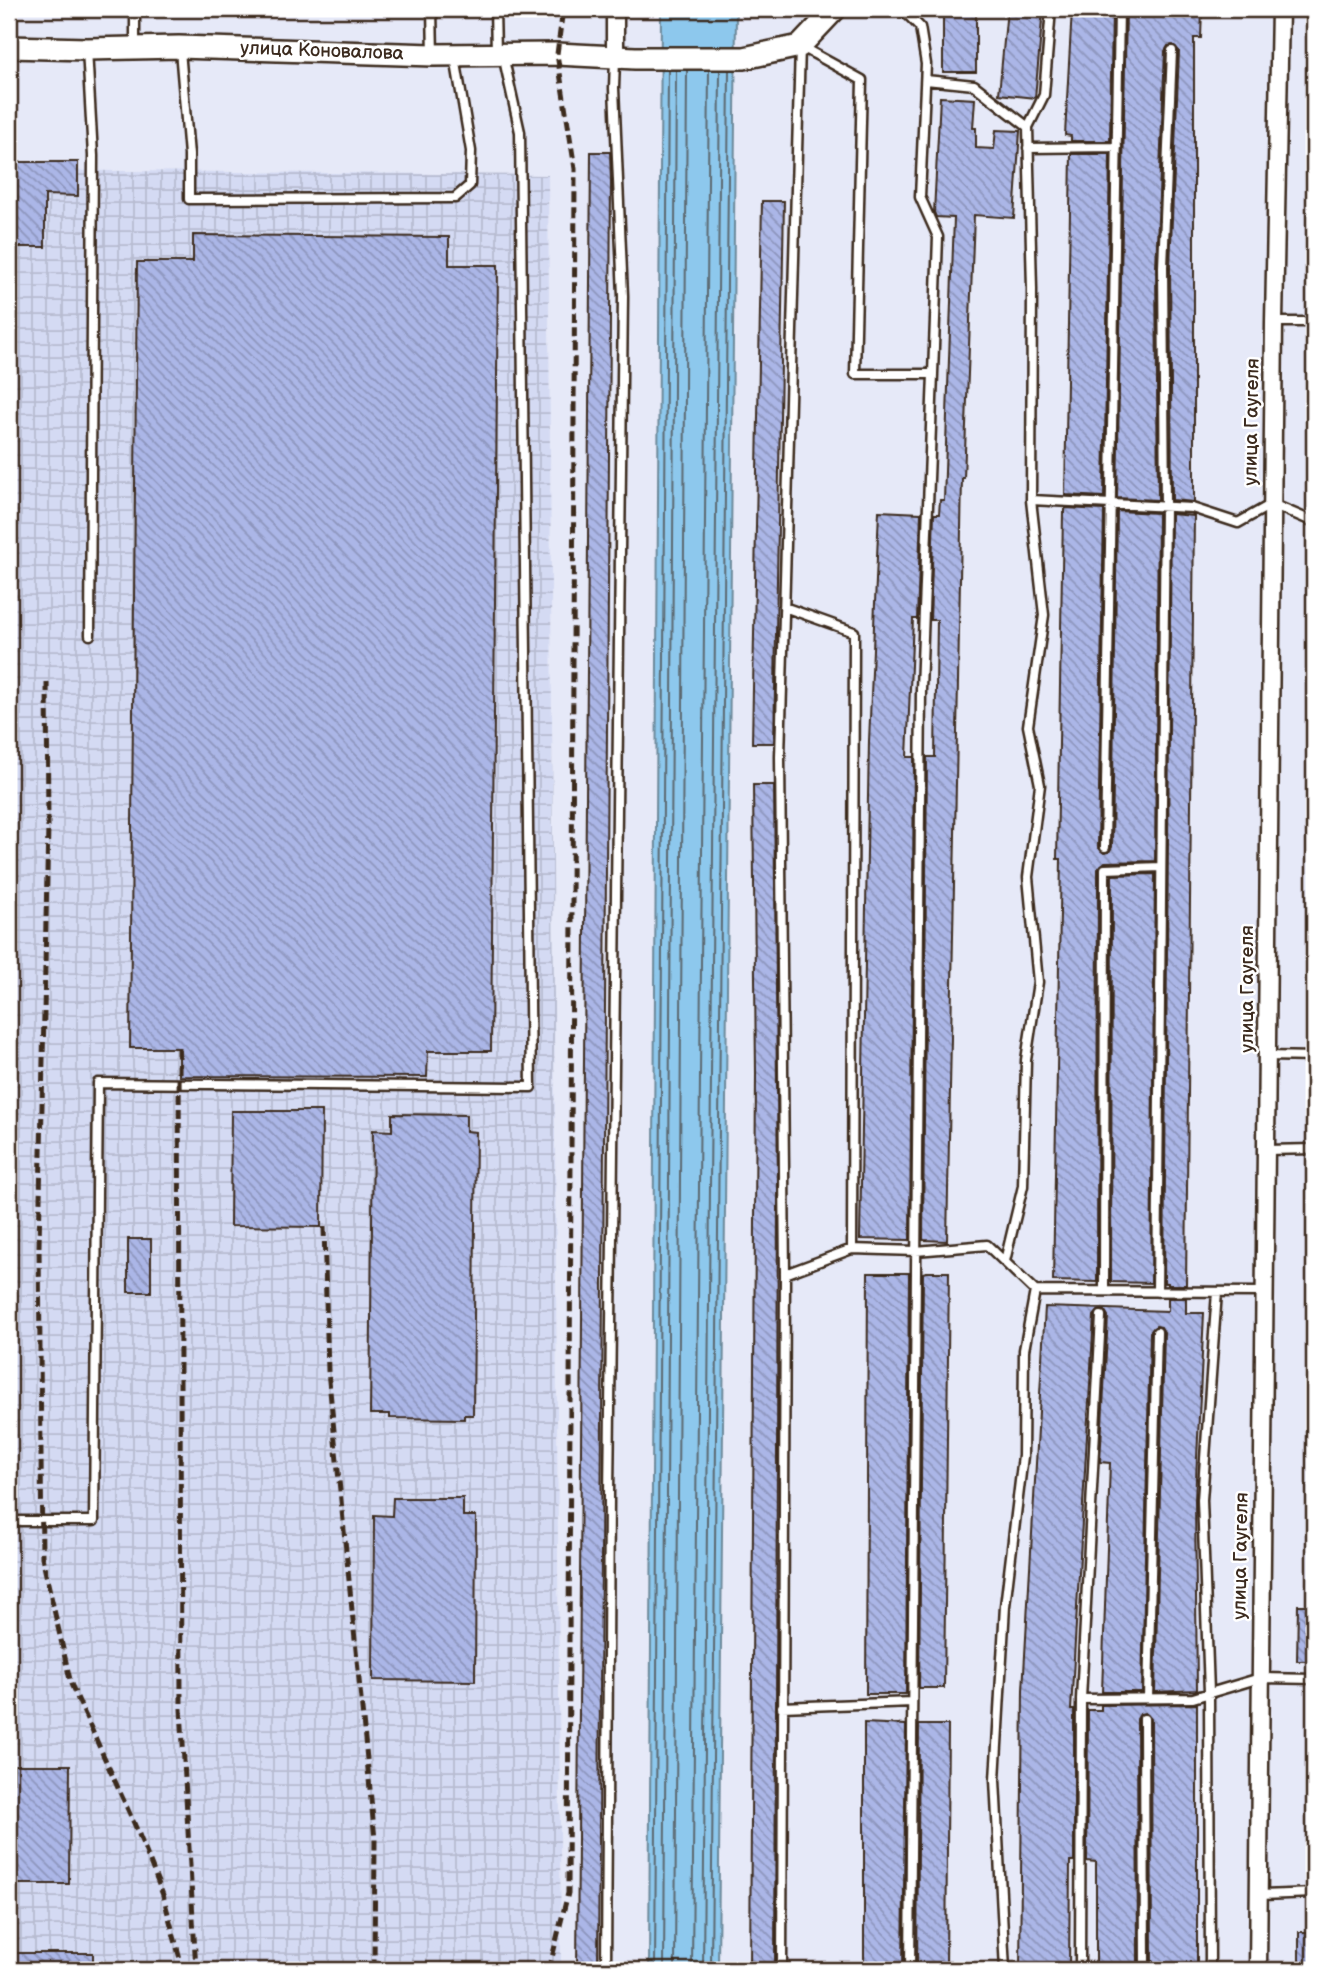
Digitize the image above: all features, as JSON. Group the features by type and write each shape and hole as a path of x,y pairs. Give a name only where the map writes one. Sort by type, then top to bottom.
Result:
{"street":[{"path":"615,9 625,56"},
{"path":"800,46 835,9"},
{"name":"улица Гаугеля","path":"1258,1970 1274,322 1280,9"},
{"name":"улица Коновалова","path":"9,47 179,47 433,55 744,58 800,46"}],"lane":[{"path":"135,9 135,47"},
{"path":"432,9 433,55"},
{"path":"9,1521 94,1521 98,1083 531,1087 520,132 499,55 495,9"},
{"path":"902,9 920,27 926,64 920,197 938,237 921,689 910,1970"},
{"path":"1004,1261 1023,1186 1026,1060 1038,982 1028,877 1040,785 1028,726 1044,615 1031,500 1032,289 1028,127 1044,95 1051,9"},
{"path":"1105,846 1119,9"},
{"path":"782,1970 785,1273 780,757 800,46 862,80 855,374 933,374"},
{"path":"179,47 189,155 189,199 455,198 470,185 472,166 454,54"},
{"path":"87,49 93,156 90,635"},
{"path":"1157,1292 1165,506 1163,267 1172,51"},
{"path":"606,1970 623,296 614,88 625,56"},
{"path":"926,80 974,85 1028,127"},
{"path":"1028,148 1117,147"},
{"path":"1274,322 1314,322"},
{"path":"1031,500 1192,508 1238,523 1272,505 1314,522"},
{"path":"784,607 854,632 852,1249"},
{"path":"1104,1291 1105,869 1161,867"},
{"path":"1267,1056 1314,1057"},
{"path":"1266,1150 1314,1149"},
{"path":"785,1273 852,1249 916,1251 987,1245 1035,1291 1264,1292"},
{"path":"1005,1970 995,1780 1005,1606 1023,1456 1024,1350 1035,1291"},
{"path":"1210,1970 1209,1692 1202,1500 1217,1292"},
{"path":"1080,1970 1082,1699 1101,1316"},
{"path":"1148,1698 1157,1332"},
{"path":"1082,1699 1193,1698 1260,1678 1314,1679"},
{"path":"782,1707 912,1702"},
{"path":"1144,1718 1145,1970"},
{"path":"1259,1895 1314,1893"}],"shaded area":[{"path":"9,170 548,175 561,1970 9,1970"}],"water":[{"path":"661,9 736,9 718,1970 649,1970"}],"building":[{"path":"943,9 976,9 976,72 943,72"},
{"path":"1007,9 1043,9 1035,98 999,94"},
{"path":"1072,9 1112,9 1110,141 1071,141 1071,136 1065,135"},
{"path":"1126,9 1202,9 1201,38 1194,38 1194,502 1172,500 1170,267 1179,51 1173,45 1168,46 1165,51 1156,267 1158,500 1117,498"},
{"path":"940,97 975,99 973,128 976,128 976,148 994,149 996,130 1020,131 1014,218 974,215 962,478 947,1241 923,1240 927,757 935,757 937,620 930,620 934,514 939,514 940,500 944,500 954,218 936,217 934,212"},
{"path":"591,152 610,152 611,181 598,1970 577,1970"},
{"path":"1071,154 1110,154 1104,497 1065,495"},
{"path":"9,162 78,162 78,196 45,195 45,247 9,247"},
{"path":"762,201 784,201 774,743 752,743"},
{"path":"193,235 449,237 449,265 498,265 491,1051 428,1051 427,1077 179,1076 179,1048 130,1048 137,262 193,262"},
{"path":"1065,508 1104,510 1098,847 1104,853 1109,852 1112,847 1117,511 1158,513 1155,861 1105,862 1098,869 1097,1282 1053,1281 1061,859 1057,859"},
{"path":"879,511 921,513 907,757 914,757 910,1240 860,1239 869,741"},
{"path":"1171,514 1194,516 1186,1285 1164,1283"},
{"path":"753,785 774,785 778,1190 775,1970 750,1970 756,1074"},
{"path":"1155,874 1151,1283 1111,1282 1112,875"},
{"path":"231,1111 322,1111 321,1227 230,1226"},
{"path":"392,1114 466,1115 466,1131 476,1132 473,1415 464,1415 464,1419 390,1418 390,1414 370,1414 373,1130 392,1131"},
{"path":"128,1239 151,1239 151,1292 128,1292"},
{"path":"949,1272 944,1688 919,1688 923,1273"},
{"path":"868,1273 909,1273 906,1694 866,1694"},
{"path":"1168,1298 1186,1298 1186,1313 1204,1313 1195,1500 1197,1690 1155,1692 1164,1332 1161,1327 1156,1326 1150,1332 1142,1692 1102,1692 1110,1463 1100,1462 1108,1316 1105,1311 1099,1310 1094,1316 1071,1710 1074,1710 1074,1861 1070,1861 1069,1970 1020,1970 1023,1690 1045,1307 1168,1311"},
{"path":"393,1498 463,1498 463,1516 476,1516 475,1681 373,1680 374,1515 392,1516"},
{"path":"1298,1605 1314,1605 1314,1661 1297,1661"},
{"path":"1197,1704 1197,1970 1152,1970 1151,1719 1145,1713 1140,1714 1137,1719 1138,1970 1096,1970 1096,1862 1087,1861 1088,1710 1101,1710 1101,1705"},
{"path":"864,1723 906,1725 903,1970 864,1970"},
{"path":"919,1725 948,1725 946,1970 917,1970"},
{"path":"14,1765 70,1765 69,1884 12,1884"},
{"path":"1299,1932 1314,1932 1314,1970 1299,1970"},
{"path":"10,1953 93,1953 93,1970 10,1970"}],"railway":[{"path":"549,1970 568,1893 575,169 557,54 563,9"},
{"path":"47,682 48,826 39,1246 42,1557 71,1684 138,1832 163,1895 183,1970"},
{"path":"179,1048 181,1709 196,1970"},
{"path":"324,1227 328,1371 375,1839 374,1970"}]}
